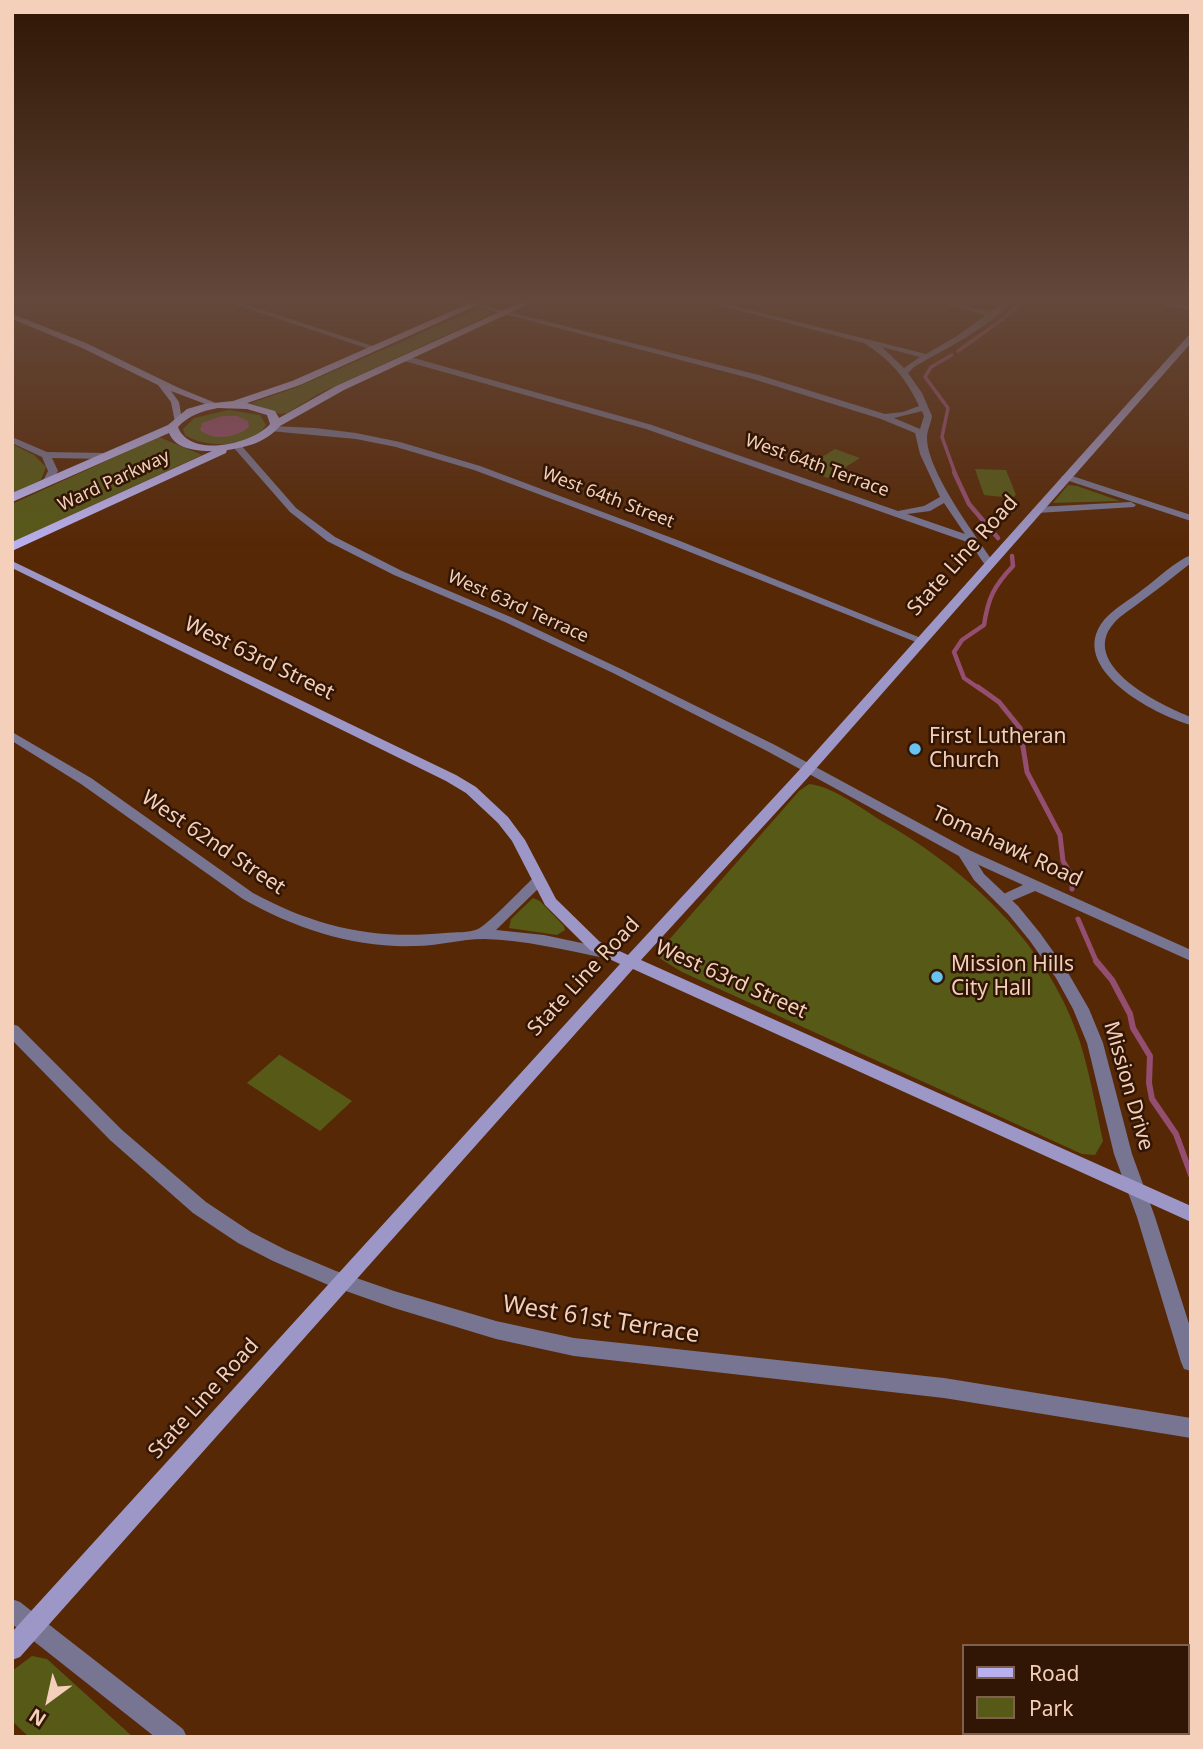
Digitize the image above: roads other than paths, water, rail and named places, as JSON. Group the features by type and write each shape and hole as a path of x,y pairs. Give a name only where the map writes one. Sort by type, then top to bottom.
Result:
{"main road":[{"path":"160,385 171,395 175,424 172,434 176,439 185,444 205,447 234,447"},
{"path":"167,385 222,406 262,409 271,413 275,426 347,385"},
{"path":"222,406 289,385"},
{"name":"State Line Road","path":"12,1649 808,769 1149,385"},
{"name":"Ward Parkway","path":"12,498 175,424 194,412 222,406"},
{"name":"Ward Parkway","path":"12,547 234,447 260,439 275,426"},
{"name":"West 63rd Street","path":"12,564 471,790 503,820 519,840 550,902 595,946 1191,1214"}],"street":[{"name":"West 64th Terrace","path":"499,385 649,427 974,541"},
{"path":"778,385 884,417 918,431 930,470 945,498 989,563"},
{"path":"912,385 928,416 922,437"},
{"path":"884,417 925,407"},
{"name":"West 64th Street","path":"275,426 353,435 459,461 637,527 920,640"},
{"path":"12,440 46,455 107,456"},
{"name":"West 63rd Terrace","path":"234,447 293,510 331,539 398,573 509,620 617,671 808,769"},
{"path":"46,455 53,471 47,483"},
{"path":"1066,477 1191,518"},
{"path":"894,512 927,509 945,498"},
{"path":"1037,510 1146,505"},
{"path":"1191,558 1108,622 1101,635 1100,649 1109,670 1124,686 1154,706 1191,721"},
{"name":"West 62nd Street","path":"12,736 86,781 248,896 275,911 318,928 368,939 416,942 483,934 544,940 615,956"},
{"name":"Tomahawk Road","path":"808,769 964,853 1191,956"},
{"name":"Mission Drive","path":"964,853 979,877 1035,937 1081,1009 1105,1077 1123,1154 1191,1362"},
{"path":"483,934 538,881"},
{"path":"1002,900 1036,885"},
{"name":"West 61st Terrace","path":"12,1030 166,1181 227,1227 309,1271 421,1310 488,1329 574,1347 944,1388 1191,1428"},
{"path":"12,1610 176,1737"}],"waterway":[{"path":"931,385 948,408 942,437 955,473"},
{"path":"954,472 969,504 998,538"},
{"path":"980,689 964,678 954,652 962,640 984,625 993,593 1013,566 1012,556"},
{"path":"978,687 999,702 1020,728 1027,772 1060,835 1063,861 1072,876 1072,889"},
{"path":"1078,919 1096,961"},
{"path":"1096,961 1112,980 1130,1014 1133,1028 1150,1056 1149,1083 1152,1099 1176,1134 1191,1175"}],"place":[{"name":"First Lutheran Church","path":"915,749"},
{"name":"Mission Hills City Hall","path":"937,977"}]}
